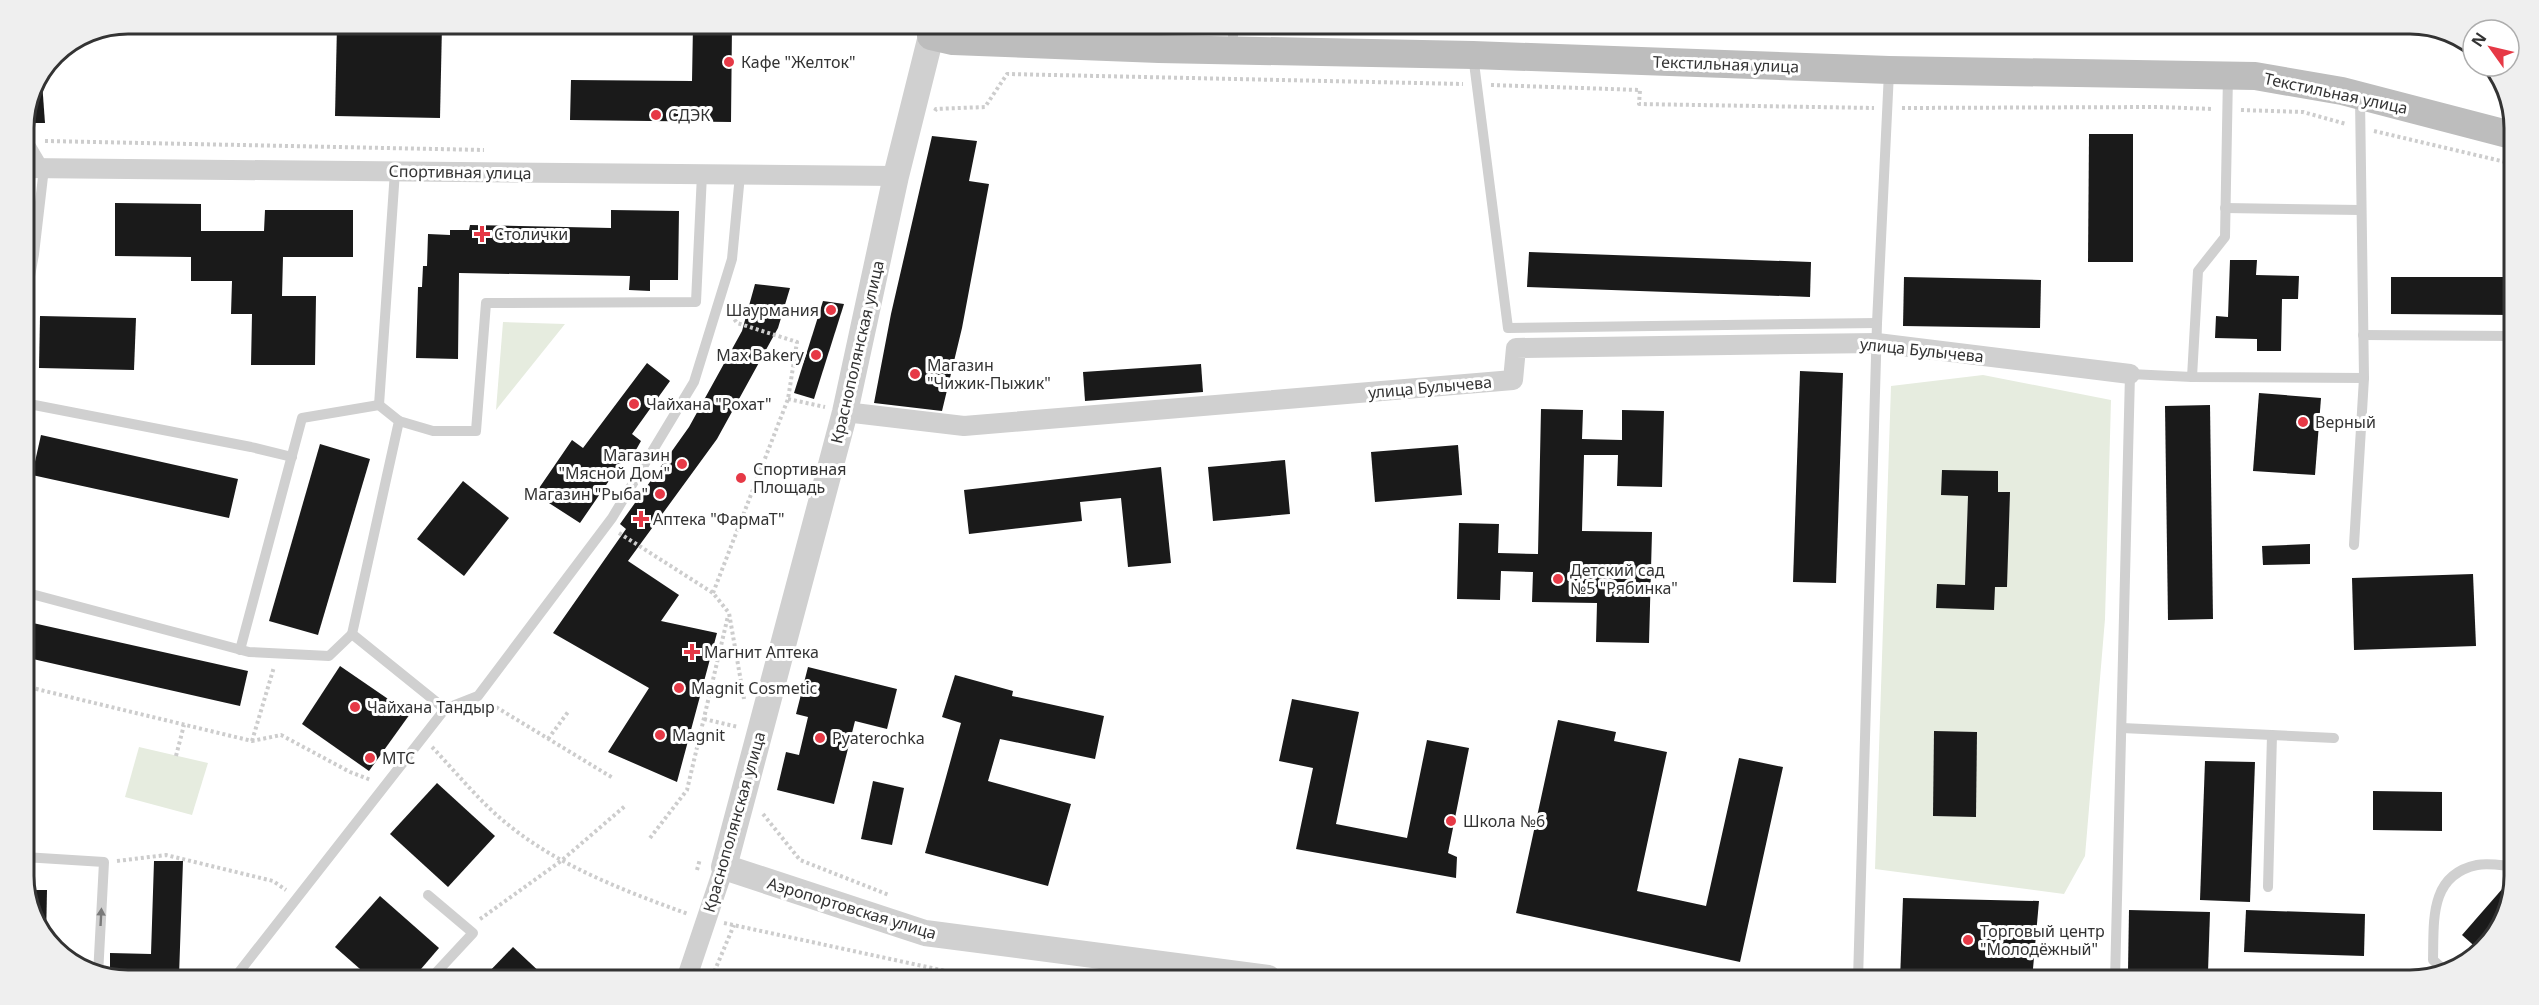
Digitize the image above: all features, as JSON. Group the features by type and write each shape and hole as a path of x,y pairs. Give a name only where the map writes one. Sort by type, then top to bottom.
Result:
{"main road":[{"name":"Текстильная улица","path":"939,35 952,41 1233,38 1473,55 1889,70 2255,75 2360,95 2504,133"}],"street":[{"name":"Краснополянская улица","path":"689,970 724,867 845,412 896,176 930,35"},
{"name":"Спортивная улица","path":"34,168 896,176"},
{"name":"улица Булычева","path":"845,412 964,426 1513,380 1516,348 1877,343 2130,374"},
{"name":"Аэропортовская улица","path":"724,867 925,933 1240,970"}],"lane":[{"path":"1473,55 1508,328 1877,323"},
{"path":"1858,970 1877,323 1889,70"},
{"path":"2192,377 2198,272 2225,237 2229,75"},
{"path":"2354,545 2364,378 2360,95"},
{"path":"379,405 395,171"},
{"path":"240,650 302,418 379,405 399,421 433,431 476,431 486,303 696,302 702,174"},
{"path":"241,970 445,709 478,696 606,525 694,382 732,259 740,175"},
{"path":"2225,208 2361,210"},
{"path":"2363,335 2504,336"},
{"path":"2115,970 2130,374 2192,377 2364,378"},
{"path":"34,405 292,457"},
{"path":"35,595 240,650 329,656 352,634 399,421"},
{"path":"352,634 445,709"},
{"path":"2122,728 2334,738"},
{"path":"2268,887 2272,735"},
{"path":"35,858 104,862 98,966"},
{"path":"2440,966 2433,960 2434,907 2450,877 2478,864 2504,866"},
{"path":"428,895 472,933 438,970"}],"path":[{"path":"931,118 936,109 986,107 1006,74 1473,84"},
{"path":"1484,84 1640,90 1640,104 1887,108 2158,107 2303,112 2504,162"},
{"path":"34,137 491,150"},
{"path":"713,593 788,399 797,342 737,323 725,306"},
{"path":"788,399 845,412"},
{"path":"606,525 713,593 729,613 744,698 742,708"},
{"path":"650,838 687,790 729,613"},
{"path":"252,741 278,653"},
{"path":"35,689 252,741 281,735 350,772 386,785"},
{"path":"478,696 613,778"},
{"path":"548,739 568,712"},
{"path":"734,738 739,717"},
{"path":"704,719 736,727"},
{"path":"176,756 184,725"},
{"path":"423,738 506,823 561,861 651,901 706,920 941,970"},
{"path":"765,804 763,816 800,860 900,899"},
{"path":"467,928 561,861 625,806"},
{"path":"697,870 703,848"},
{"path":"104,862 166,855 273,881 298,897"},
{"path":"715,970 734,925"}],"shaded area":[{"path":"503,322 565,324 496,410"},
{"path":"1983,375 2111,400 2105,619 2085,856 2064,894 1875,869 1891,386"},
{"path":"139,747 208,763 192,815 125,797"}],"building":[{"path":"337,35 442,35 440,118 335,116"},
{"path":"693,35 732,35 731,122 570,120 571,80 692,81"},
{"path":"43,91 45,123 35,123"},
{"path":"2089,134 2133,134 2133,262 2088,262"},
{"path":"932,136 977,141 969,181 989,184 962,328 942,411 874,403 891,314"},
{"path":"115,203 201,204 201,231 264,231 265,210 353,210 353,257 283,257 282,296 316,296 315,365 251,365 252,314 231,314 232,281 191,281 191,257 115,256"},
{"path":"611,210 679,211 678,280 650,280 650,291 629,290 630,276 459,273 458,359 416,358 418,287 422,287 423,266 427,266 428,234 450,235 450,230 469,230 470,225 611,228"},
{"path":"1529,252 1811,262 1810,297 1527,287"},
{"path":"2230,260 2257,260 2256,275 2299,276 2298,299 2282,299 2281,351 2257,351 2257,339 2215,338 2216,316 2228,317"},
{"path":"1904,277 2041,280 2040,328 1903,326"},
{"path":"2391,277 2504,277 2504,315 2391,314"},
{"path":"755,284 790,288 778,328 717,439 628,561 679,595 661,621 717,633 677,782 608,752 649,688 553,633 626,529 620,524 689,427 742,331"},
{"path":"823,301 844,304 814,399 794,393"},
{"path":"40,316 136,318 134,370 39,368"},
{"path":"647,363 670,381 632,434 641,441 632,457 628,453 580,523 535,494 572,440 583,448"},
{"path":"1201,364 1203,392 1085,401 1083,372"},
{"path":"1800,371 1843,373 1836,583 1793,582"},
{"path":"2259,393 2321,398 2315,475 2253,471"},
{"path":"2210,405 2213,619 2168,620 2165,406"},
{"path":"1541,409 1583,410 1582,439 1622,440 1622,410 1664,411 1662,487 1617,486 1618,455 1584,455 1582,531 1652,532 1649,643 1596,642 1597,603 1532,602 1533,572 1501,571 1500,600 1457,599 1459,523 1499,524 1498,553 1538,554"},
{"path":"41,435 238,479 229,518 34,476 34,464"},
{"path":"320,444 370,459 318,635 269,621"},
{"path":"1458,445 1462,495 1375,502 1371,452"},
{"path":"1285,460 1290,514 1213,521 1208,467"},
{"path":"1161,467 1171,563 1128,567 1121,498 1080,502 1082,521 969,534 964,490"},
{"path":"1942,470 1998,471 1998,492 2010,492 2007,587 1995,587 1994,610 1936,608 1937,584 1965,585 1968,496 1941,495"},
{"path":"463,481 509,518 464,576 417,539"},
{"path":"2310,544 2310,564 2263,565 2262,546"},
{"path":"2473,574 2476,646 2354,650 2352,578"},
{"path":"35,623 248,671 240,706 35,659"},
{"path":"340,666 410,714 369,771 302,724"},
{"path":"808,667 897,689 887,729 855,721 834,804 777,790 786,752 799,755 808,717 796,714"},
{"path":"955,675 1013,691 1012,696 1104,716 1095,759 1000,739 988,781 1071,804 1048,886 925,853 961,723 942,717"},
{"path":"1292,699 1359,712 1336,824 1407,838 1427,740 1469,748 1448,853 1457,857 1456,878 1296,849 1313,768 1279,761"},
{"path":"1558,720 1616,732 1614,741 1667,752 1637,891 1706,906 1739,758 1783,767 1740,962 1516,913"},
{"path":"1934,731 1977,732 1976,817 1933,816"},
{"path":"2205,761 2255,762 2250,902 2200,900"},
{"path":"873,781 904,788 892,845 861,839"},
{"path":"437,783 495,836 448,887 390,834"},
{"path":"2373,791 2442,792 2442,831 2373,830"},
{"path":"154,861 183,861 179,970 110,969 110,953 151,954"},
{"path":"2504,887 2500,907 2485,934 2474,946 2462,935"},
{"path":"36,890 47,890 46,923 39,907"},
{"path":"380,896 439,948 420,970 361,970 335,947"},
{"name":"Торговый центр \"Молодёжный\"","path":"1903,898 2039,901 2033,970 1900,970"},
{"path":"2129,910 2210,912 2208,970 2128,970"},
{"path":"2246,910 2365,914 2364,956 2244,952"},
{"path":"513,947 538,970 491,970"}],"place":[{"name":"Кафе \"Желток\"","path":"729,62"},
{"name":"СДЭК","path":"656,115"},
{"name":"Столички","path":"482,234"},
{"name":"Шаурмания","path":"831,310"},
{"name":"Max Bakery","path":"816,355"},
{"name":"Магазин \"Чижик-Пыжик\"","path":"915,374"},
{"name":"Чайхана \"Рохат\"","path":"634,404"},
{"name":"Верный","path":"2303,422"},
{"name":"Магазин \"Мясной Дом\"","path":"682,464"},
{"name":"Спортивная Площадь","path":"741,478"},
{"name":"Магазин \"Рыба\"","path":"660,494"},
{"name":"Аптека \"ФармаТ\"","path":"641,519"},
{"name":"Детский сад №5 \"Рябинка\"","path":"1558,579"},
{"name":"Магнит Аптека","path":"692,652"},
{"name":"Magnit Cosmetic","path":"679,688"},
{"name":"Чайхана Тандыр","path":"355,707"},
{"name":"Magnit","path":"660,735"},
{"name":"Pyaterochka","path":"820,738"},
{"name":"МТС","path":"370,758"},
{"name":"Школа №6","path":"1451,821"},
{"name":"Торговый центр \"Молодёжный\"","path":"1968,940"}]}
